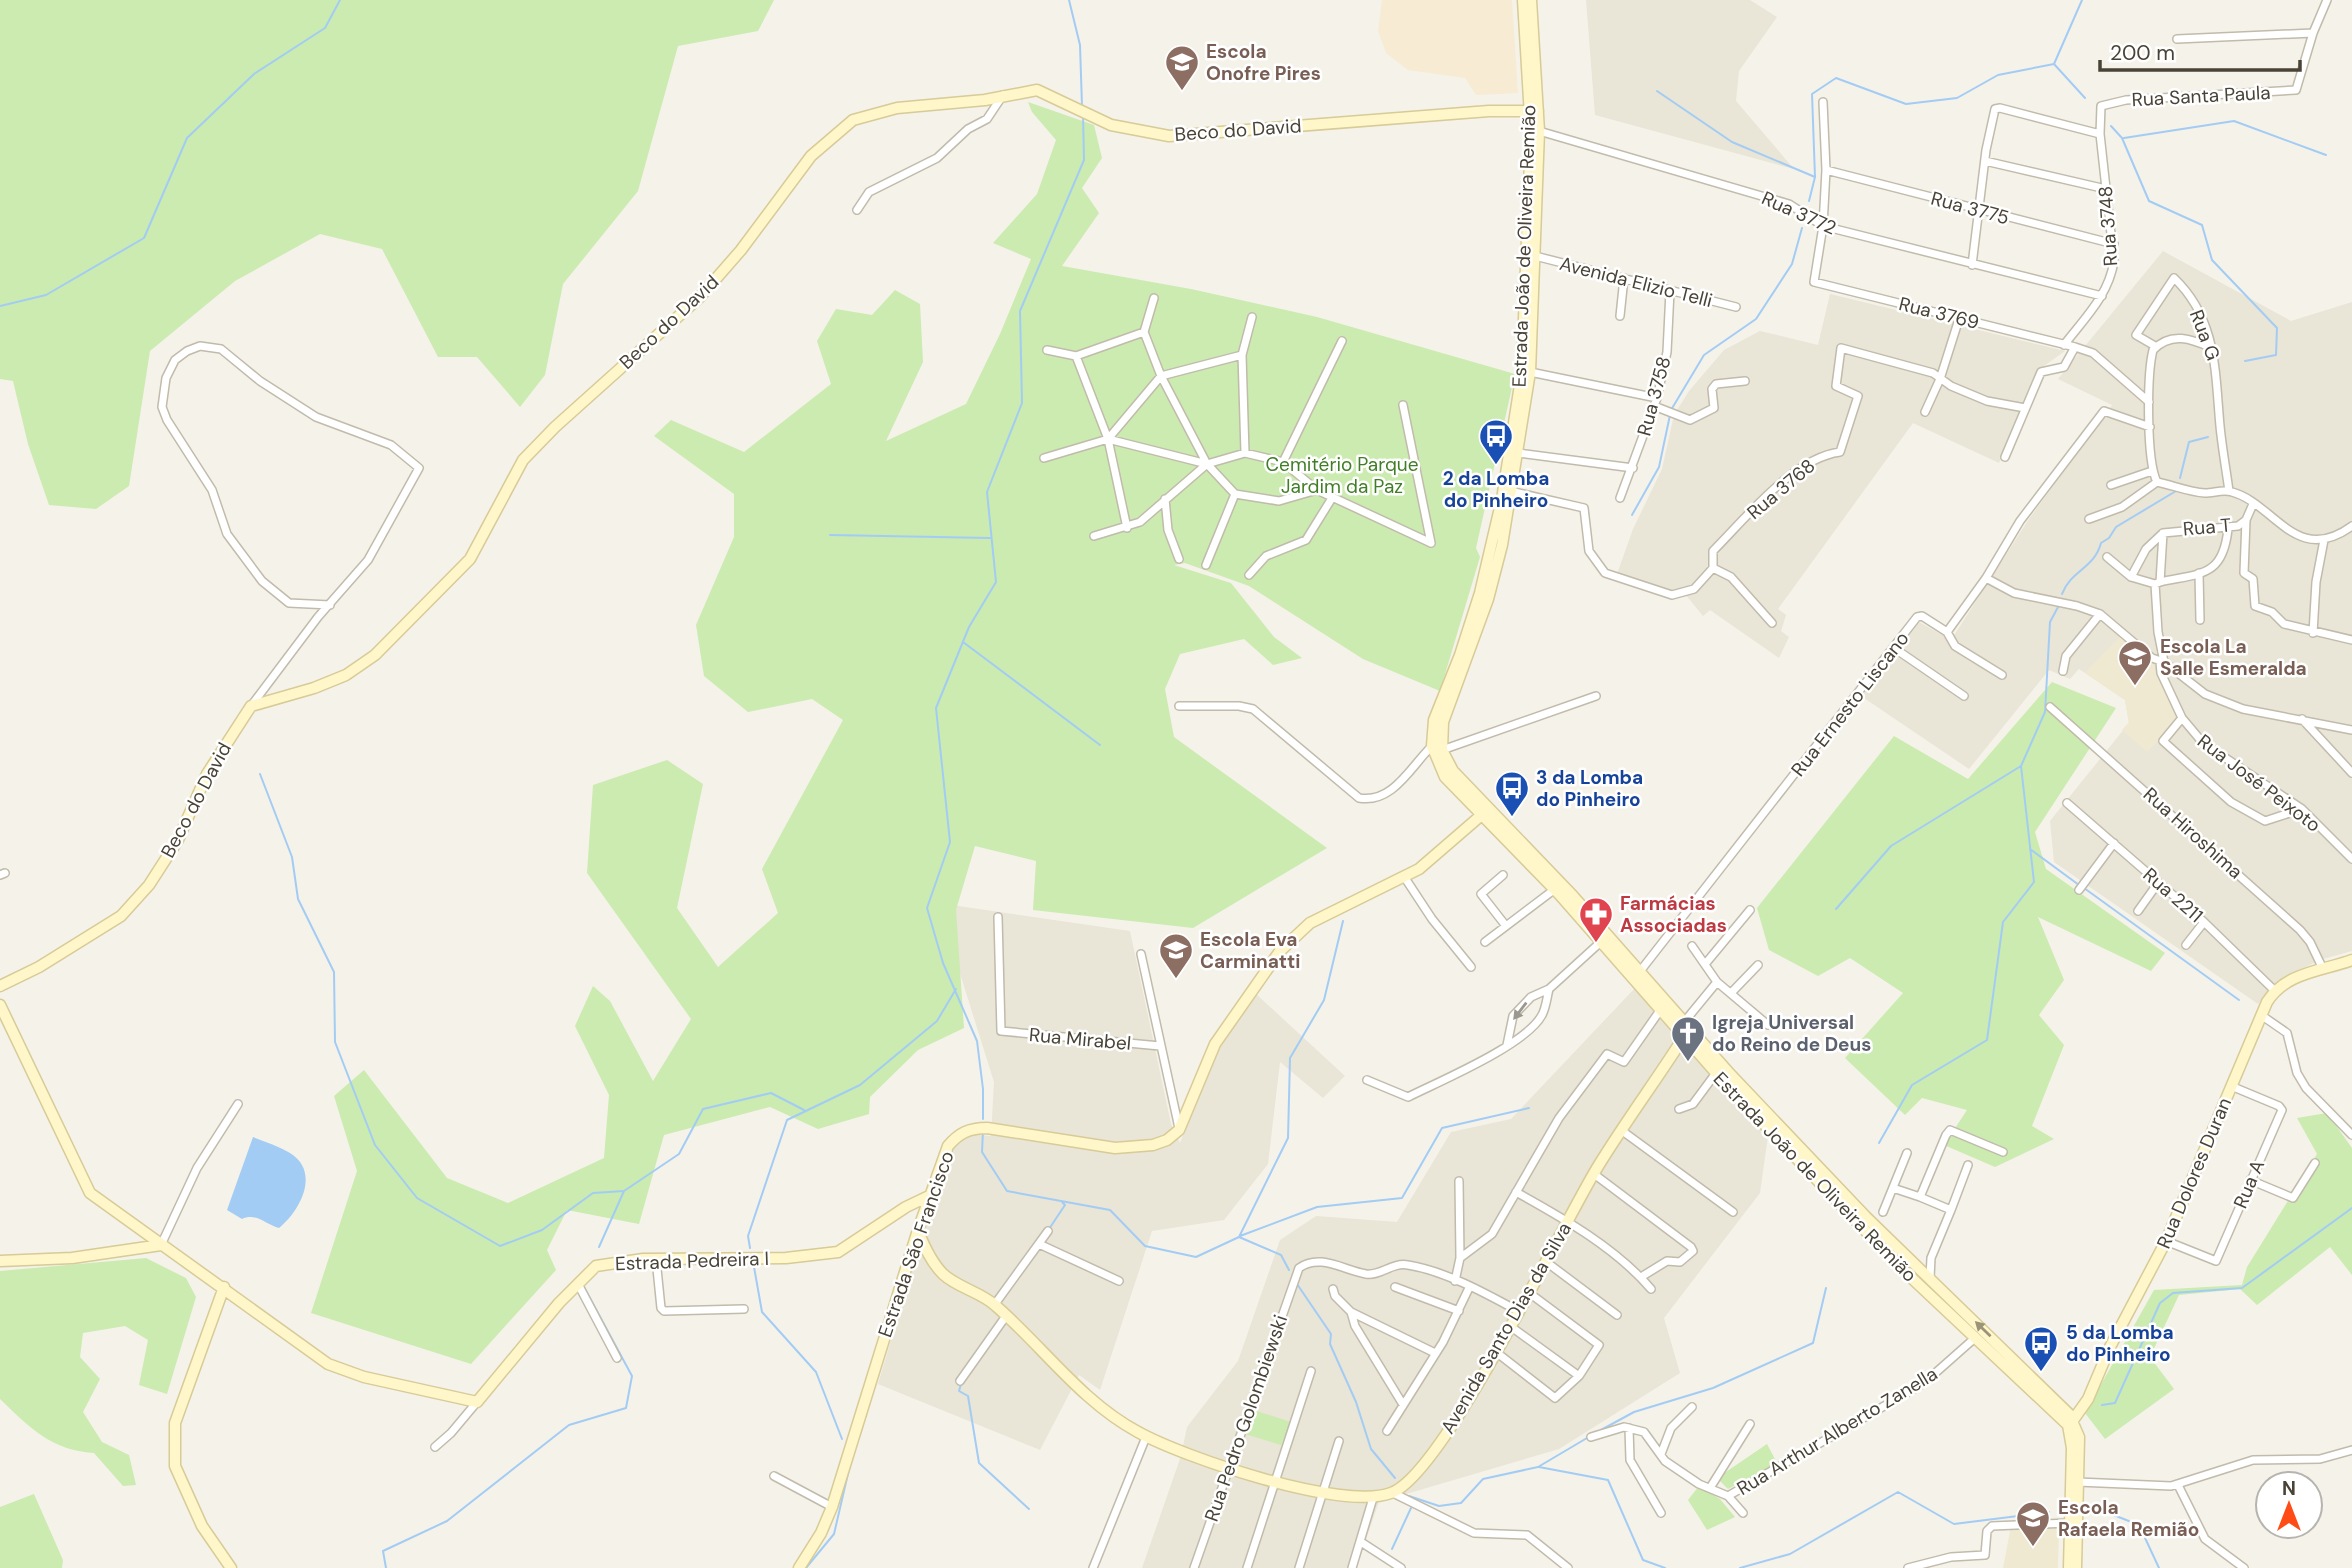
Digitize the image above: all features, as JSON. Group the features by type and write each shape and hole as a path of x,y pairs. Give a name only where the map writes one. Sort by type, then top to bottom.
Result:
{"street":[{"name":"Estrada João de Oliveira Remião","path":"1523,0 1538,131 1530,372 1502,545 1488,599 1445,712 1436,760 1445,777 1485,812 1604,939 1661,1009 1686,1028 1716,1073 1727,1078 1930,1278 2071,1423"},
{"name":"Estrada João de Oliveira Remião","path":"1531,0 1534,111 1522,372 1502,499 1490,541 1480,593 1460,656 1434,720 1437,748 1485,812 1604,939 1641,970 1727,1078 1922,1288 2071,1423"},
{"name":"Rua Santa Paula","path":"2102,152 2099,110 2104,103 2295,90 2313,33 2327,0"},
{"path":"2177,39 2313,33"},
{"name":"Beco do David","path":"0,986 39,967 121,916 149,885 178,840 207,774 251,706 314,688 346,675 374,655 470,559 523,460 555,427 700,296 741,250 811,156 851,121 898,108 1044,92 1111,125 1169,136 1489,111 1534,111"},
{"path":"857,210 869,192 937,158 968,129 987,119 1003,95"},
{"path":"1823,102 1826,170 1823,226"},
{"path":"1972,265 1985,161 1997,108 2100,134"},
{"name":"Rua 3772","path":"1538,131 1789,204 1811,221 1823,226 2102,296"},
{"name":"Rua 3748","path":"2064,345 2102,296 2111,279 2113,244 2102,152"},
{"path":"1985,161 2106,190"},
{"name":"Rua 3775","path":"1826,170 2113,244"},
{"name":"Rua 3769","path":"1823,226 1814,282 2064,345"},
{"name":"Avenida Elizio Telli","path":"1535,256 1736,307"},
{"path":"1619,316 1624,278"},
{"name":"Rua G","path":"2155,346 2136,335 2174,278 2201,316 2217,361 2221,435 2229,491"},
{"name":"Rua 3758","path":"1620,498 1655,402 1667,352 1670,291"},
{"path":"1154,298 1144,332 1161,376 1207,464 1235,494 1279,501 1317,490"},
{"path":"1245,453 1242,355 1252,317"},
{"path":"1925,412 1940,379 1959,318"},
{"path":"1047,350 1076,356 1144,332"},
{"path":"2157,482 2152,471 2149,402 2155,346 2186,337 2212,348"},
{"path":"1283,462 1342,341"},
{"path":"2064,345 2092,353 2149,402"},
{"path":"251,706 368,560 419,468 391,445 316,417 260,381 220,349 200,346 187,351 175,360 166,378 162,407 167,420 212,490 228,534 262,581 289,603 330,605"},
{"path":"2005,457 2041,372 2064,367 2075,347"},
{"name":"Rua 3768","path":"1713,568 1713,551 1756,506 1813,460 1824,454 1840,452 1858,396 1836,386 1840,348 1909,365 1940,379"},
{"path":"1108,439 1161,376 1242,355"},
{"path":"1076,356 1108,439 1127,528"},
{"path":"1530,372 1655,402 1690,420 1714,408 1712,389 1716,384 1745,381"},
{"path":"1940,379 1987,401 2025,408"},
{"path":"1094,536 1140,522 1207,464 1245,453 1283,462 1317,490 1431,542 1403,405"},
{"path":"2002,675 1955,646 1947,632 1986,578 2020,521 2104,411 2150,427"},
{"path":"1044,458 1108,439 1207,464"},
{"path":"1518,453 1633,468"},
{"path":"2111,485 2152,471"},
{"path":"2089,519 2122,507 2157,482 2204,493 2229,491 2253,504 2288,530 2324,540 2352,527"},
{"path":"1510,491 1584,508 1591,556 1605,573 1672,595 1685,594 1694,589 1713,568 1731,577 1772,622"},
{"path":"1206,565 1235,494"},
{"path":"1250,575 1266,556 1307,540 1332,498"},
{"path":"1165,499 1168,530 1179,559"},
{"name":"Rua T","path":"2131,577 2146,549 2163,533 2190,528 2228,529 2246,520 2253,504"},
{"path":"2246,520 2244,573 2253,579 2255,606 2272,612 2284,625 2352,640"},
{"path":"2107,557 2131,577 2157,583 2199,573 2219,563 2224,554 2228,529"},
{"name":"Rua José Peixoto","path":"2163,533 2157,583 2161,673 2182,718 2203,743 2302,809 2352,859"},
{"path":"2314,633 2316,582 2324,540"},
{"path":"1490,541 1502,545"},
{"path":"1487,557 1498,560"},
{"path":"2199,573 2200,620"},
{"path":"1986,578 2014,593 2077,606 2100,614 2206,694 2243,709 2352,730"},
{"path":"2063,671 2066,656 2100,614"},
{"name":"Rua Ernesto Liscano","path":"1641,970 1919,616 1947,632"},
{"path":"1894,648 1964,696"},
{"path":"1179,706 1240,706 1253,709 1359,798 1382,797 1395,787 1420,758 1437,748 1596,696"},
{"name":"Rua Hiroshima","path":"2049,707 2300,930 2310,942 2323,969"},
{"path":"2182,718 2163,741 2231,802 2265,821 2302,809"},
{"path":"2302,719 2352,773"},
{"path":"1420,758 1436,760"},
{"name":"Rua 2211","path":"2067,803 2204,922 2274,990"},
{"path":"1179,1130 1215,1044 1280,951 1310,923 1405,877 1485,812"},
{"path":"2079,890 2114,843"},
{"path":"1503,875 1481,894 1506,926"},
{"path":"1405,877 1432,919 1471,967"},
{"path":"2138,911 2158,883"},
{"path":"1485,942 1555,889"},
{"path":"1706,963 1750,910"},
{"name":"Rua Mirabel","path":"998,917 1001,1031 1160,1046"},
{"path":"2186,945 2204,922"},
{"path":"1507,1045 1513,1016 1531,998 1549,989 1604,939"},
{"path":"1692,946 1717,982 1768,1025"},
{"path":"1140,954 1179,1130"},
{"path":"2274,990 2286,981 2352,960"},
{"path":"1731,993 1758,965"},
{"path":"1686,1028 1717,982"},
{"path":"1367,1080 1408,1097 1507,1045 1531,1029 1543,1014 1549,989"},
{"name":"Rua Dolores Duran","path":"2071,1423 2088,1399 2110,1347 2166,1241 2274,990"},
{"path":"0,1005 86,1188 161,1245 224,1287 270,1325 328,1364 364,1377 477,1402"},
{"path":"1460,1258 1492,1234 1559,1118 1607,1054 1625,1061 1661,1009"},
{"path":"2261,1015 2287,1033 2297,1073 2306,1088 2352,1135"},
{"name":"Avenida Santo Dias da Silva","path":"918,1230 926,1251 941,1272 995,1304 1110,1417 1146,1437 1229,1469 1326,1492 1373,1499 1394,1493 1408,1485 1428,1460 1496,1352 1594,1174 1686,1028"},
{"path":"1679,1109 1693,1104 1716,1073"},
{"name":"Rua A","path":"2166,1241 2216,1261 2281,1108 2231,1086"},
{"path":"161,1245 197,1168 238,1104"},
{"name":"Estrada São Francisco","path":"799,1568 821,1533 832,1507 918,1230 948,1146 968,1130 987,1128 1115,1148 1153,1145 1179,1130"},
{"path":"1621,1130 1733,1212"},
{"path":"1920,1197 1950,1130 2003,1152"},
{"path":"1883,1212 1907,1153"},
{"path":"2250,1181 2293,1198 2315,1163"},
{"path":"1922,1288 1927,1286 1930,1278 1931,1258 1968,1165"},
{"path":"1594,1174 1691,1247 1691,1253 1680,1262 1667,1261 1641,1277"},
{"path":"1459,1181 1460,1258 1455,1281 1518,1311"},
{"path":"1893,1188 1951,1210"},
{"path":"1516,1192 1567,1221 1641,1277 1651,1289"},
{"name":"Estrada Pedreira I","path":"435,1447 596,1266 656,1259 786,1258 838,1252 931,1195"},
{"path":"995,1304 1048,1231"},
{"path":"1039,1244 1119,1281"},
{"path":"0,1261 72,1258 161,1245"},
{"path":"1916,1265 1931,1258"},
{"path":"656,1259 661,1308 664,1311 744,1310"},
{"name":"Rua Pedro Golombiewski","path":"1194,1568 1299,1268 1318,1261 1369,1274 1397,1264 1409,1265 1455,1281"},
{"path":"1545,1261 1617,1315"},
{"path":"578,1284 617,1358"},
{"path":"224,1287 176,1423 176,1466 202,1526 231,1568"},
{"path":"1395,1287 1459,1311"},
{"path":"1387,1431 1435,1353 1469,1288"},
{"path":"1333,1289 1343,1306 1351,1312 1435,1353"},
{"path":"1496,1352 1555,1398 1578,1376 1599,1345 1528,1292"},
{"path":"1351,1312 1355,1326 1402,1403"},
{"path":"960,1381 1006,1316"},
{"path":"1510,1326 1578,1376"},
{"name":"Rua Arthur Alberto Zanella","path":"1728,1496 1924,1383 1976,1338"},
{"path":"1247,1568 1311,1371"},
{"path":"1661,1454 1671,1428 1692,1407"},
{"path":"2068,1568 2069,1523 2078,1482 2079,1437 2071,1423"},
{"path":"2071,1423 2076,1568"},
{"path":"1710,1488 1750,1424"},
{"path":"1591,1437 1615,1429 1629,1428 1644,1432 1665,1461 1728,1496 1742,1513"},
{"path":"1629,1428 1630,1460 1661,1513"},
{"path":"1093,1568 1146,1437"},
{"path":"1299,1568 1326,1492 1339,1441"},
{"path":"2078,1482 2178,1485 2253,1460 2320,1459 2352,1450"},
{"path":"774,1476 832,1507"},
{"path":"2178,1485 2205,1539 2244,1568"},
{"path":"1394,1493 1474,1532 1527,1535 1568,1568"},
{"path":"1352,1568 1373,1499"},
{"path":"1908,1568 1951,1557 1985,1555 1987,1531 1992,1527 2069,1523"},
{"path":"1361,1542 1401,1568"}],"shaded area":[{"path":"1382,0 1512,0 1518,93 1476,95 1465,78 1408,70 1386,53 1378,31"},
{"path":"1586,0 1750,0 1777,17 1739,71 1736,101 1794,169 1595,115"},
{"path":"2163,251 2291,321 2352,302 2352,951 2323,959 2285,976 2258,1004 2054,862 2050,821 2129,723 2125,700 2079,669 2070,679 2049,670 1969,769 1861,696 1919,622 1951,640 2029,519 2112,405 2058,379"},
{"path":"1830,294 2065,351 2037,371 1999,463 1913,423 1778,609 1786,615 1781,631 1789,637 1779,658 1710,610 1703,616 1681,589 1669,591 1617,574 1633,529 1662,469 1674,415 1689,391 1724,350 1760,331 1818,345"},
{"name":"Escola La Salle Esmeralda","path":"2121,636 2155,665 2179,719 2147,752 2122,730 2129,722 2125,700 2085,673"},
{"path":"938,903 1130,931 1171,1124 1180,1143 1211,1063 1255,993 1345,1076 1323,1098 1280,1062 1268,1164 1224,1220 1152,1231 1100,1390 1079,1375 1040,1450 878,1384 948,1150 968,1134 991,1136 994,1082"},
{"path":"1635,988 1768,1136 1760,1193 1664,1318 1680,1373 1559,1449 1379,1502 1356,1568 1142,1568 1181,1456 1187,1427 1238,1361 1280,1240 1316,1216 1397,1222 1451,1132 1511,1119"},
{"name":"Escola Rafaela Remião","path":"2011,1526 2059,1528 2058,1568 2003,1568"}],"green space":[{"path":"0,0 774,0 758,31 678,46 638,191 563,284 545,375 520,407 477,357 438,357 382,249 320,234 235,281 150,351 129,486 96,509 49,505 28,444 13,381 0,379"},
{"name":"Cemitério Parque Jardim da Paz","path":"1028,102 1094,125 1102,158 1082,188 1099,213 1062,266 1191,289 1317,317 1515,374 1476,548 1480,557 1440,691 1363,659 1249,586 1185,563 1174,565 1231,583 1274,637 1302,658 1273,665 1244,639 1180,654 1165,689 1174,737 1327,848 1193,928 1033,910 1036,861 975,846 956,910 964,1028 918,1050 870,1097 869,1114 818,1129 770,1107 664,1135 639,1224 567,1210 547,1250 556,1270 471,1364 311,1313 357,1171 334,1096 364,1070 447,1178 508,1203 604,1158 609,1095 575,1026 593,986 610,1001 653,1081 691,1019 587,873 593,785 667,760 703,784 677,908 718,967 778,913 762,869 843,720 812,699 748,712 704,676 696,625 734,537 734,494 654,436 671,420 744,452 831,384 817,341 836,309 872,315 895,290 920,304 923,362 886,441 966,404 1000,334 1031,259 993,243 1037,194 1056,140 1032,112"},
{"path":"2052,682 2116,708 2035,832 2046,869 2165,953 2151,971 2038,917 2064,980 2039,1015 2064,1045 2032,1126 2054,1139 1995,1167 1944,1145 1967,1110 1922,1098 1905,1115 1845,1058 1903,993 1850,958 1818,976 1769,950 1757,908 1894,736 1968,779"},
{"path":"2327,1113 2352,1148 2352,1275 2330,1247 2257,1305 2240,1289 2179,1295 2150,1357 2174,1389 2105,1439 2085,1413 2154,1290 2242,1285 2247,1267 2317,1154 2297,1118"},
{"path":"146,1258 186,1278 196,1297 167,1394 139,1385 148,1340 125,1326 83,1333 80,1357 100,1379 83,1412 102,1442 129,1455 136,1485 123,1486 94,1453 65,1447 42,1436 0,1399 0,1271"},
{"path":"1253,1410 1291,1422 1281,1445 1245,1434"},
{"path":"1767,1444 1777,1463 1728,1489 1717,1478"},
{"path":"1699,1486 1720,1499 1735,1517 1707,1530 1688,1500"},
{"path":"34,1494 63,1560 62,1568 0,1568 0,1507"}],"water":[{"path":"253,1137 290,1153 304,1170 306,1181 300,1202 279,1228 252,1217 242,1219 227,1210"}],"waterway":[{"path":"0,306 46,295 144,238 187,138 254,74 325,28 340,0"},
{"path":"1069,0 1080,45 1082,106"},
{"path":"2082,0 2054,64 2085,98"},
{"path":"1809,201 1815,177 1812,94 1836,78 1906,104 1957,98 1998,75 2054,64"},
{"path":"1657,91 1732,142 1815,177"},
{"path":"983,1119 983,1089 977,1041 943,963 927,908 950,842 936,708 969,627 996,582 987,492 1022,403 1020,311 1084,160 1083,115"},
{"path":"2124,138 2234,121 2326,155"},
{"path":"2111,126 2122,138 2149,201 2202,225 2212,260 2277,328 2276,355 2245,361"},
{"path":"1671,410 1704,355 1756,319 1792,264 1802,228"},
{"path":"1632,515 1659,467 1670,415"},
{"path":"2180,478 2189,442 2208,437"},
{"path":"2062,594 2071,580 2093,559 2101,543 2109,538 2116,527 2176,491"},
{"path":"830,535 990,538"},
{"path":"1879,1143 1912,1085 1987,1040 2003,922 2034,882 2021,766 2045,712 2050,622 2058,607"},
{"path":"963,642 1100,745"},
{"path":"1836,909 1891,846 2021,766"},
{"path":"260,774 292,857 298,899 334,972 335,1042 375,1145 417,1198 500,1246 542,1230 593,1193 624,1191"},
{"path":"2030,849 2079,885"},
{"path":"2084,888 2239,1000"},
{"path":"1239,1237 1288,1138 1290,1058 1324,1000 1343,921"},
{"path":"750,1248 748,1236 787,1120 860,1085 937,1021 956,989"},
{"path":"599,1247 624,1191 679,1154 703,1109 771,1093 804,1110"},
{"path":"1240,1236 1317,1207 1402,1198 1442,1128 1529,1108"},
{"path":"983,1131 982,1152 1007,1191 1110,1210 1145,1246 1196,1257 1239,1237 1281,1255 1289,1270"},
{"path":"1049,1229 1065,1205 1062,1202"},
{"path":"2102,1405 2115,1403 2160,1303 2173,1293 2242,1288 2352,1208"},
{"path":"754,1267 762,1312 816,1372 842,1439"},
{"path":"1297,1284 1331,1334 1330,1344 1356,1402 1371,1449 1395,1478"},
{"path":"386,1568 383,1551 447,1521 569,1425 626,1408 632,1376 584,1287"},
{"path":"1601,1430 1634,1412 1713,1388 1813,1343 1826,1288"},
{"path":"961,1384 959,1391 968,1396 979,1463 1029,1509"},
{"path":"1409,1496 1439,1506 1461,1503 1483,1479 1538,1467 1587,1438"},
{"path":"806,1568 834,1534 850,1465"},
{"path":"1539,1467 1608,1480 1643,1560 1665,1568"},
{"path":"1740,1568 1790,1554 1898,1492 1954,1524 2049,1512"},
{"path":"2083,1503 2139,1525 2159,1568"},
{"path":"1392,1549 1411,1508"}],"place":[{"name":"Escola Onofre Pires","path":"1182,92"},
{"name":"2 da Lomba do Pinheiro","path":"1496,466"},
{"name":"Escola La Salle Esmeralda","path":"2135,687"},
{"name":"3 da Lomba do Pinheiro","path":"1512,818"},
{"name":"Farmácias Associadas","path":"1596,944"},
{"name":"Escola Eva Carminatti","path":"1176,980"},
{"name":"Igreja Universal do Reino de Deus","path":"1688,1063"},
{"name":"5 da Lomba do Pinheiro","path":"2041,1373"},
{"name":"Escola Rafaela Remião","path":"2033,1548"}]}
